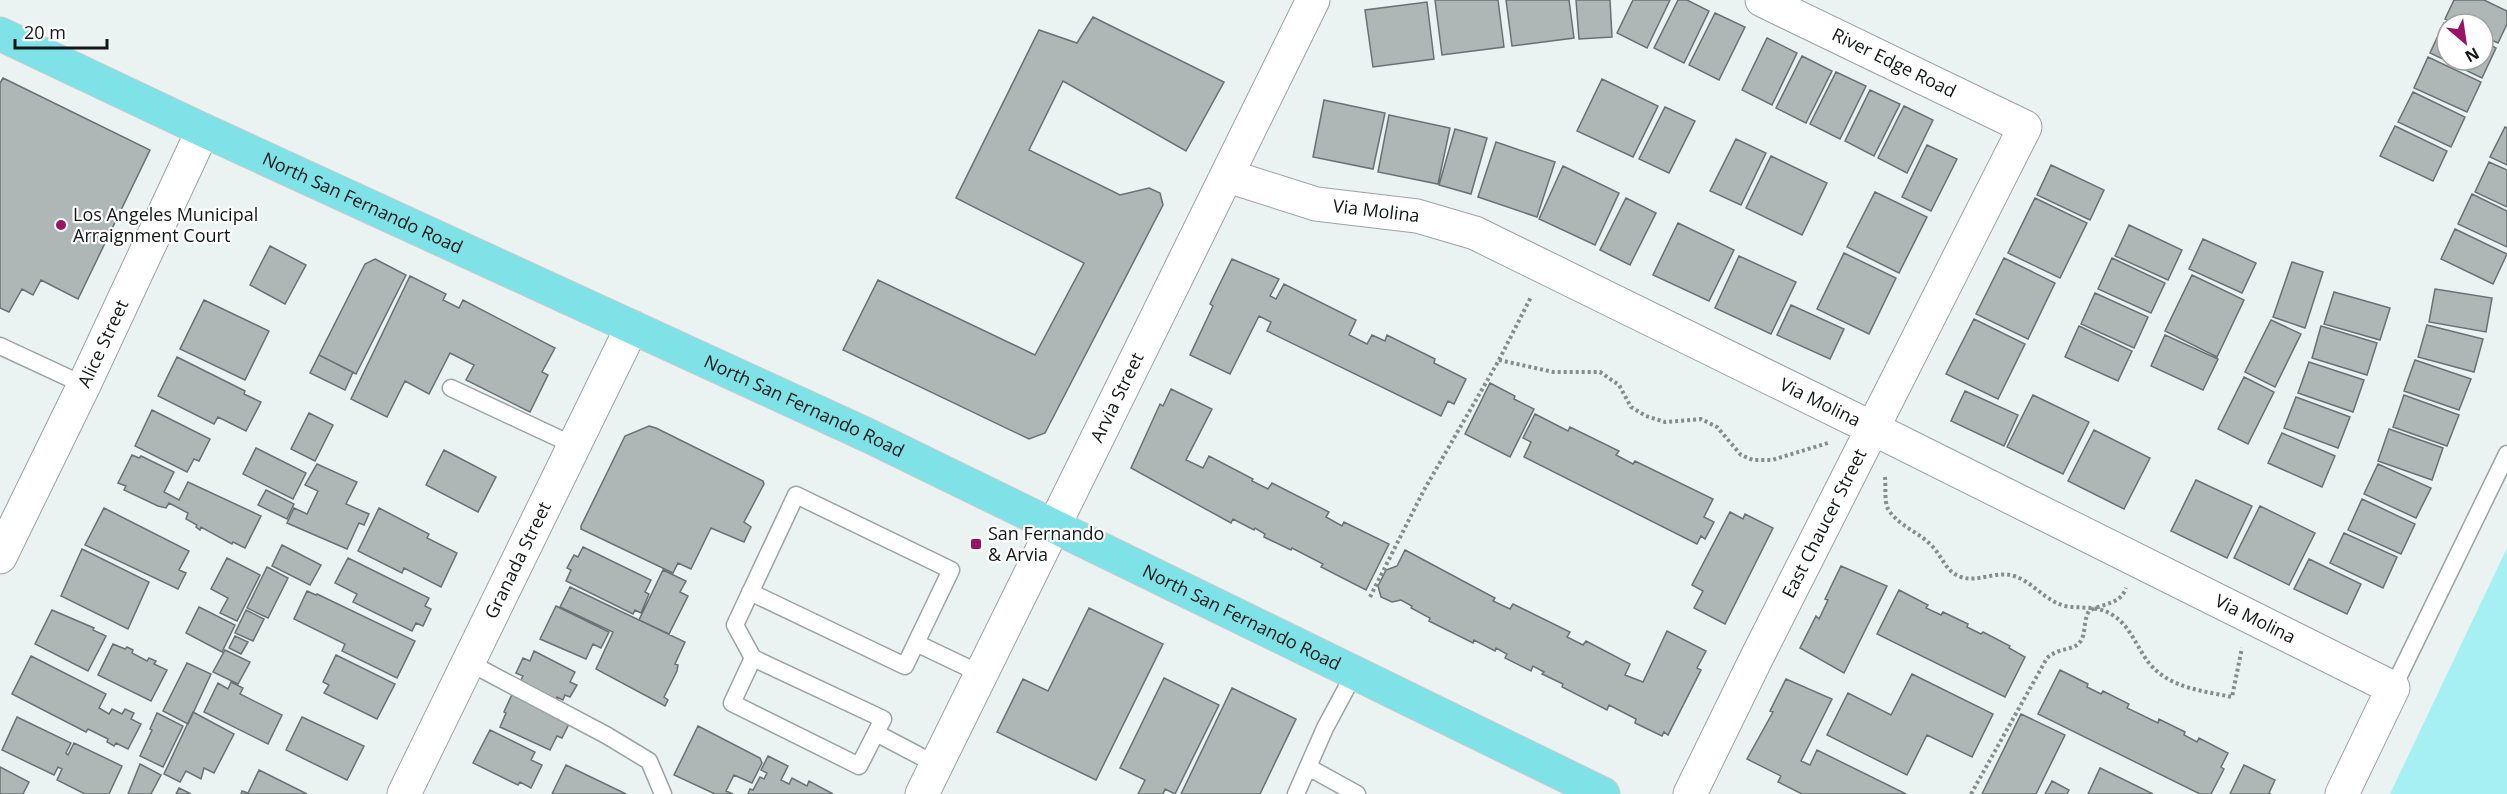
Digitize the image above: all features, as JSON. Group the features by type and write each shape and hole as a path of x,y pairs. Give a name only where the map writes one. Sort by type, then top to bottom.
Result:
{"main road":[{"name":"North San Fernando Road","path":"0,34 203,130 867,435 1603,794"}],"street":[{"name":"Arvia Street","path":"922,794 1056,527 1313,0"},
{"name":"River Edge Road","path":"1762,0 2025,127"},
{"name":"East Chaucer Street","path":"1690,794 1755,659 2025,127"},
{"name":"Alice Street","path":"0,557 84,385 203,130"},
{"name":"Via Molina","path":"1227,176 1316,204 1417,216 1474,233 2135,558 2256,621 2393,688"},
{"name":"Granada Street","path":"404,794 632,327"},
{"path":"2342,794 2393,688"}],"lane":[{"path":"0,346 84,385"},
{"path":"451,388 573,446"},
{"path":"2393,688 2507,454"},
{"path":"750,592 905,666 951,570 796,495 750,592 735,625 753,658 883,719 859,766 732,703 753,658"},
{"path":"916,643 981,674"},
{"path":"468,662 606,735 649,761 663,794"},
{"path":"1296,794 1325,728 1354,674"},
{"path":"876,733 937,765"},
{"path":"1308,767 1357,794"}],"path":[{"path":"1370,597 1424,490 1500,360 1545,268"},
{"path":"1500,360 1553,372 1600,372 1619,385 1631,407 1646,416 1665,422 1701,419 1717,427 1741,455 1753,460 1772,460 1838,440"},
{"path":"1884,473 1887,507 1903,526 1934,548 1945,566 1959,576 1974,580 2003,573 2017,576 2044,596 2064,605 2095,607 2113,615 2124,624 2149,663 2161,675 2180,685 2232,698 2242,649 2256,621"},
{"path":"1971,794 2047,658 2056,650 2074,648 2083,637 2084,620 2089,611 2116,601 2124,594 2135,558"}],"shaded area":[{"path":"2507,548 2507,794 2390,794"}],"building":[{"path":"1435,0 1498,0 1504,47 1442,55"},
{"path":"1506,0 1569,0 1574,38 1512,46"},
{"path":"1576,0 1610,0 1612,37 1579,39"},
{"path":"1633,0 1670,0 1647,48 1617,33"},
{"path":"1678,0 1687,0 1709,11 1684,63 1654,48"},
{"path":"2454,0 2484,0 2507,11 2507,24 2498,43 2495,42 2495,12 2448,12"},
{"path":"1427,2 1434,59 1373,67 1365,10"},
{"path":"1715,13 1745,27 1719,80 1689,65"},
{"path":"1093,17 1224,82 1186,151 1063,81 1029,150 1120,195 1149,188 1160,193 1163,205 1045,433 1029,439 843,350 878,280 1035,355 1084,263 956,198 1039,30 1077,43"},
{"path":"1767,38 1797,53 1772,105 1742,90"},
{"path":"2435,42 2435,55 2430,53"},
{"path":"1802,56 1832,71 1806,123 1776,108"},
{"path":"2428,57 2435,60 2435,72 2460,72 2481,82 2467,112 2414,88"},
{"path":"1836,72 1866,86 1840,139 1810,124"},
{"path":"2470,72 2485,72 2482,78"},
{"path":"3,78 150,150 78,299 41,280 33,295 22,289 9,312 0,308 0,83"},
{"path":"1602,79 1658,106 1633,157 1577,131"},
{"path":"1870,90 1900,104 1874,156 1845,141"},
{"path":"2413,92 2465,117 2451,147 2398,122"},
{"path":"1324,100 1385,113 1373,169 1313,157"},
{"path":"1904,106 1933,120 1907,173 1878,158"},
{"path":"1665,107 1695,121 1669,173 1639,159"},
{"path":"1389,115 1450,128 1438,184 1378,172"},
{"path":"2395,126 2447,151 2433,181 2380,156"},
{"path":"2505,127 2507,128 2507,165 2490,157"},
{"path":"1455,129 1487,138 1471,194 1439,185"},
{"path":"1736,139 1766,153 1741,205 1710,191"},
{"path":"1496,142 1555,162 1537,217 1478,197"},
{"path":"1927,145 1957,159 1931,211 1902,197"},
{"path":"1771,156 1827,183 1802,235 1746,208"},
{"path":"2489,162 2507,170 2507,207 2475,192"},
{"path":"2051,165 2104,190 2090,220 2037,195"},
{"path":"1563,166 1619,193 1595,245 1539,219"},
{"path":"1875,192 1927,217 1899,273 1847,247"},
{"path":"2472,194 2507,211 2507,247 2458,224"},
{"path":"1626,198 1656,213 1630,265 1600,250"},
{"path":"2035,198 2087,223 2060,278 2008,253"},
{"path":"1678,223 1734,250 1709,301 1653,275"},
{"path":"2129,225 2182,250 2168,280 2115,256"},
{"path":"2455,229 2507,254 2493,284 2441,259"},
{"path":"2203,239 2256,263 2242,293 2189,269"},
{"path":"270,246 306,265 285,304 250,285"},
{"path":"1844,253 1896,278 1869,334 1817,309"},
{"path":"1739,256 1796,282 1771,334 1715,308"},
{"path":"2004,258 2055,283 2028,339 1976,314"},
{"path":"2112,258 2165,283 2151,313 2098,289"},
{"path":"375,259 406,275 356,374 319,355 365,264"},
{"path":"1232,259 1279,279 1270,296 1276,299 1284,284 1356,320 1349,335 1367,344 1372,335 1385,341 1387,335 1435,359 1434,363 1466,379 1454,404 1448,401 1441,416 1267,331 1271,322 1259,316 1230,374 1190,355 1213,306 1210,304"},
{"path":"2292,262 2323,272 2305,328 2273,317"},
{"path":"2192,275 2244,300 2217,357 2165,331"},
{"path":"410,276 446,294 443,300 459,308 463,300 555,348 542,372 548,375 530,412 466,380 474,365 450,353 429,394 405,381 387,417 351,399"},
{"path":"2435,289 2492,298 2486,332 2429,322"},
{"path":"2334,292 2390,308 2380,340 2324,324"},
{"path":"2095,293 2148,317 2134,348 2081,324"},
{"path":"204,300 269,331 245,380 180,349"},
{"path":"1791,305 1844,329 1830,359 1777,335"},
{"path":"1974,319 2025,344 1998,399 1946,374"},
{"path":"2271,320 2301,334 2275,387 2245,372"},
{"path":"2427,325 2483,339 2474,372 2418,357"},
{"path":"2079,326 2132,351 2118,381 2065,357"},
{"path":"2321,326 2377,343 2367,375 2312,358"},
{"path":"2165,335 2218,359 2203,390 2151,366"},
{"path":"319,355 353,372 345,390 310,373"},
{"path":"177,357 245,391 244,394 261,402 246,431 218,417 214,424 158,396"},
{"path":"2415,360 2471,379 2459,410 2404,391"},
{"path":"2309,362 2364,380 2353,412 2298,393"},
{"path":"2244,377 2274,392 2248,444 2218,429"},
{"path":"1490,383 1534,409 1510,457 1465,434"},
{"path":"1171,389 1212,409 1186,460 1203,468 1209,456 1268,489 1272,483 1329,512 1326,517 1342,526 1344,522 1389,544 1366,590 1321,567 1323,564 1264,537 1265,534 1255,528 1254,530 1233,519 1231,523 1131,468 1160,404 1163,406"},
{"path":"1965,391 2018,415 2004,446 1951,421"},
{"path":"2033,395 2089,422 2063,474 2007,447"},
{"path":"2404,395 2459,415 2447,446 2393,427"},
{"path":"2296,397 2350,417 2338,448 2284,428"},
{"path":"152,410 210,439 199,461 194,459 187,472 135,446"},
{"path":"309,413 333,425 315,461 291,449"},
{"path":"1535,414 1568,431 1570,427 1619,451 1616,455 1633,464 1635,461 1713,499 1704,517 1714,522 1705,539 1701,536 1697,544 1524,457 1531,442 1523,438"},
{"path":"649,426 763,481 764,484 744,522 751,527 744,542 711,528 691,569 678,563 673,573 581,529 625,436"},
{"path":"2389,429 2443,448 2432,480 2378,461"},
{"path":"2094,430 2150,458 2124,509 2068,481"},
{"path":"2282,433 2335,456 2322,487 2268,463"},
{"path":"256,448 306,473 293,499 243,474"},
{"path":"444,450 496,477 478,512 426,485"},
{"path":"132,455 139,458 141,456 174,472 164,492 179,500 188,482 261,516 245,548 233,542 232,544 201,527 200,530 196,527 197,525 186,519 188,513 169,503 166,508 158,506 124,490 126,486 118,483"},
{"path":"317,464 357,482 346,504 369,514 364,525 359,523 347,549 287,523 294,508 307,514 318,491 305,485"},
{"path":"2378,464 2431,488 2416,518 2364,494"},
{"path":"2196,480 2252,506 2227,558 2171,531"},
{"path":"266,490 294,504 287,519 258,505"},
{"path":"2362,499 2415,524 2401,554 2348,530"},
{"path":"2260,506 2315,533 2289,585 2234,558"},
{"path":"104,508 189,551 179,570 186,573 178,589 85,545"},
{"path":"379,508 429,534 427,538 457,553 441,587 404,568 402,573 358,551"},
{"path":"1730,512 1743,519 1745,514 1773,528 1725,624 1694,608 1703,591 1692,585"},
{"path":"2344,533 2397,557 2383,588 2330,563"},
{"path":"282,545 321,565 310,585 272,566"},
{"path":"583,547 651,580 645,592 649,594 641,613 635,610 633,614 566,581 571,570 567,568 574,555 578,557"},
{"path":"82,549 149,582 128,629 61,596"},
{"path":"1405,550 1495,598 1493,601 1510,609 1513,604 1570,632 1567,637 1583,645 1586,641 1630,664 1625,675 1643,682 1667,631 1706,651 1697,668 1701,670 1668,735 1664,732 1662,736 1635,723 1636,719 1609,705 1607,710 1562,687 1563,684 1542,674 1544,672 1533,666 1531,671 1505,658 1507,654 1496,648 1495,651 1474,640 1473,643 1429,621 1430,618 1401,600 1392,602 1381,597 1378,586 1386,570 1397,566"},
{"path":"227,558 260,575 237,621 220,613 228,598 211,589"},
{"path":"348,558 429,598 425,606 431,609 423,626 416,623 412,631 353,602 357,594 335,583"},
{"path":"2309,559 2361,584 2347,614 2294,589"},
{"path":"1841,566 1887,586 1844,673 1800,648 1816,616 1819,619 1828,600 1825,599"},
{"path":"267,567 288,578 268,618 247,608"},
{"path":"663,570 686,581 680,592 688,596 669,634 639,620"},
{"path":"570,587 685,642 675,664 678,665 677,671 664,697 668,700 665,706 596,669 613,632 560,607"},
{"path":"1899,590 1928,605 1926,608 1941,615 1943,612 1968,624 1967,627 1981,634 1983,632 2025,657 2005,697 1877,634"},
{"path":"307,591 415,641 397,678 342,651 345,644 294,619"},
{"path":"556,606 609,632 601,648 593,644 586,659 540,639"},
{"path":"199,607 235,625 222,652 186,633"},
{"path":"1089,608 1163,644 1096,780 997,732 1023,679 1048,691"},
{"path":"52,610 94,628 93,630 106,636 88,671 35,644"},
{"path":"246,610 264,619 253,641 235,633"},
{"path":"235,636 248,642 241,654 229,648"},
{"path":"113,644 125,649 127,647 133,650 132,653 147,661 149,658 156,661 154,664 167,670 151,701 98,675"},
{"path":"225,650 250,662 238,684 213,672"},
{"path":"534,651 575,672 570,682 577,685 570,697 565,695 563,700 557,697 555,703 518,685 523,676 516,673 523,658 530,661"},
{"path":"336,655 395,684 377,719 324,693 329,685 323,682"},
{"path":"31,656 106,694 99,708 109,714 112,709 122,714 125,709 134,713 131,719 141,724 128,749 116,743 114,746 107,742 108,739 88,729 86,732 12,694"},
{"path":"187,663 211,674 188,724 163,711"},
{"path":"2060,670 2088,684 2087,687 2101,694 2103,691 2129,704 2127,708 2158,723 2159,719 2185,732 2184,735 2197,742 2199,738 2228,753 2221,767 2224,769 2211,794 2200,794 2038,714"},
{"path":"1912,674 1993,714 1972,757 1927,735 1907,775 1827,735 1848,693 1891,715"},
{"path":"1164,678 1219,705 1175,794 1165,789 1163,794 1138,794 1145,780 1120,768"},
{"path":"1786,679 1832,699 1801,761 1810,765 1817,750 1906,794 1802,794 1778,782 1781,776 1747,759 1773,712 1770,711"},
{"path":"231,682 243,688 240,694 282,715 268,744 204,712 218,683 228,689"},
{"path":"1232,688 1296,719 1260,794 1181,794"},
{"path":"513,692 569,724 562,738 557,736 550,750 500,727"},
{"path":"193,712 234,734 214,773 204,768 201,779 186,771 180,782 164,774"},
{"path":"157,713 183,726 163,767 140,756"},
{"path":"2021,714 2065,735 2036,794 1982,794"},
{"path":"17,717 71,743 66,753 68,755 74,743 122,766 109,794 85,794 57,780 62,769 58,767 54,775 2,750"},
{"path":"302,717 364,746 347,780 286,750"},
{"path":"698,726 760,758 762,763 752,783 734,775 726,791 733,794 715,794 674,775"},
{"path":"490,730 535,752 531,760 542,765 531,788 520,782 518,785 473,763"},
{"path":"768,756 788,766 781,780 789,784 792,778 807,786 809,781 833,794 748,794 760,777 764,779 767,773 761,770"},
{"path":"140,764 161,775 151,794 128,794"},
{"path":"566,765 626,794 552,794"},
{"path":"2244,765 2275,780 2269,793 2271,794 2230,794"},
{"path":"0,767 29,782 23,794 0,794"},
{"path":"2100,768 2153,794 2088,794"},
{"path":"259,770 307,794 241,794 242,791 248,793"},
{"path":"2052,781 2069,790 2067,794 2045,794"},
{"path":"179,788 191,794 176,794"}],"place":[{"name":"Los Angeles Municipal Arraignment Court","path":"61,225"},
{"name":"San Fernando & Arvia","path":"976,544"}]}
